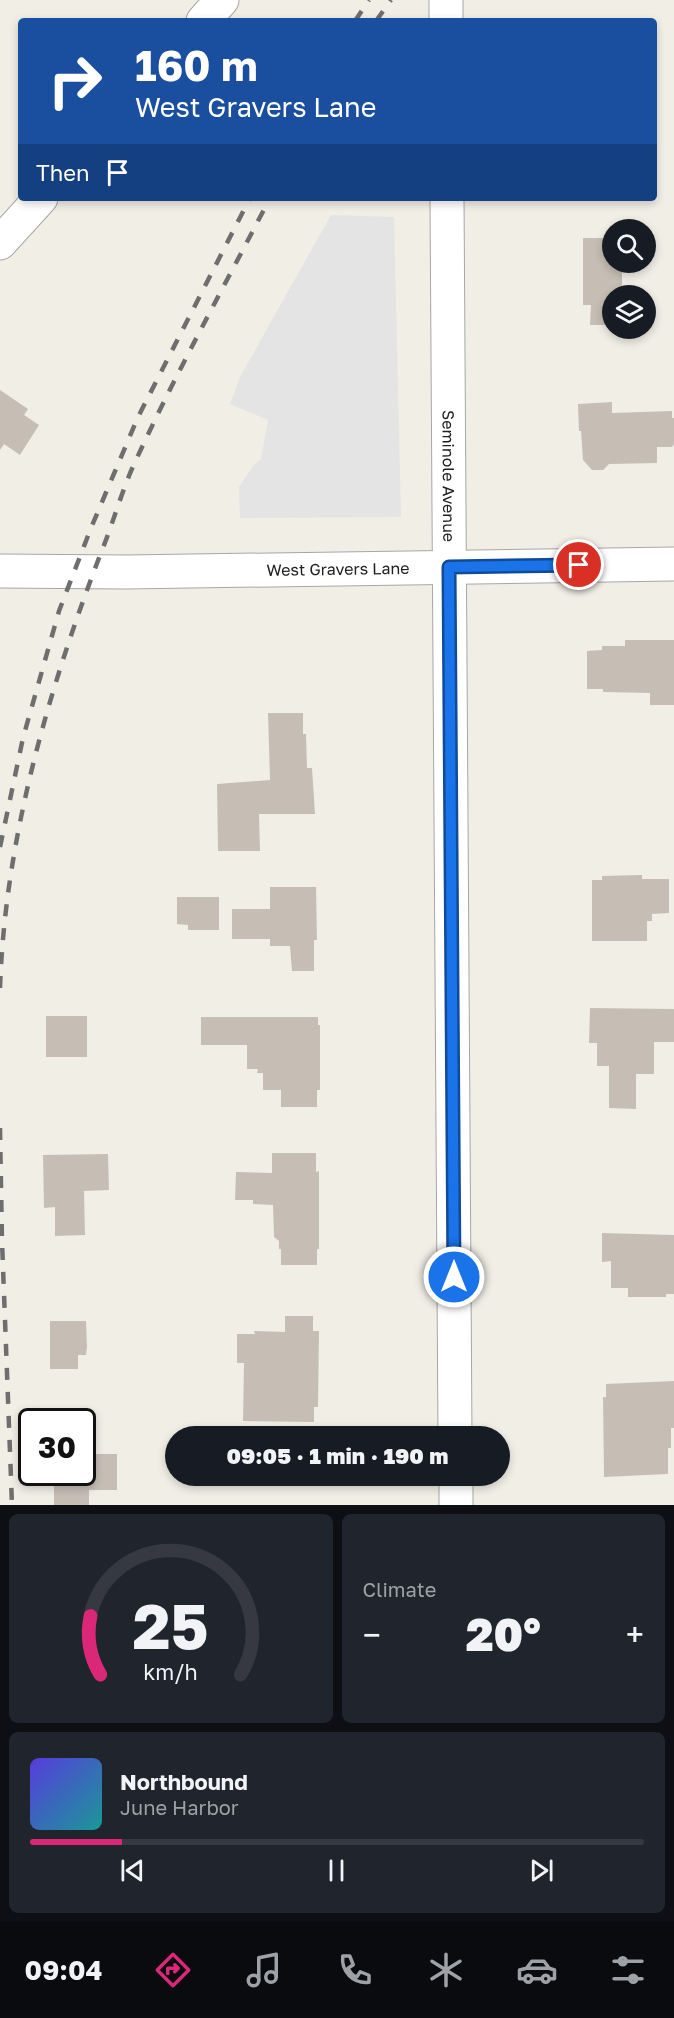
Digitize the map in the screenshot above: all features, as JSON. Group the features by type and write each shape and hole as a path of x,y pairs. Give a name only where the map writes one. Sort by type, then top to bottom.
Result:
{"street":[{"path":"206,18 222,0"},
{"path":"446,0 446,18"},
{"path":"0,243 39,201"},
{"name":"Seminole Avenue","path":"447,201 455,1426"},
{"name":"West Gravers Lane","path":"0,571 674,564"},
{"path":"456,1486 456,1505"}],"shaded area":[{"path":"331,215 394,217 401,517 240,518 239,487 253,466 261,459 268,420 230,404 240,377"}],"building":[{"path":"583,238 602,238 602,273 622,273 622,285 602,285 602,325 590,325 591,305 583,305"},
{"path":"0,390 28,409 24,415 39,425 20,455 4,444 0,450"},
{"path":"612,402 612,413 672,411 674,444 672,447 657,447 657,463 609,464 603,470 592,470 583,460 578,404"},
{"path":"625,640 674,640 674,705 650,705 650,693 603,692 603,689 587,689 587,651 602,650 602,646 625,646"},
{"path":"268,713 303,713 307,768 312,768 315,814 259,814 260,851 218,851 217,784 270,780"},
{"path":"642,875 642,879 669,879 669,913 652,914 652,921 647,921 647,941 592,941 592,880 602,880 602,876"},
{"path":"270,887 316,887 317,940 314,940 314,971 292,971 290,946 270,946 270,939 232,939 232,909 270,909"},
{"path":"177,897 219,897 219,930 188,930 188,925 177,924"},
{"path":"590,1008 674,1009 674,1042 654,1042 654,1074 636,1074 636,1109 609,1108 609,1066 597,1066 597,1043 589,1043"},
{"path":"46,1016 87,1016 87,1057 46,1057"},
{"path":"201,1017 318,1017 320,1090 317,1090 317,1107 281,1107 281,1090 263,1090 263,1073 257,1073 258,1069 247,1069 247,1045 201,1045"},
{"path":"272,1153 316,1153 316,1172 319,1171 317,1265 281,1265 279,1241 274,1237 273,1205 253,1204 253,1200 235,1200 236,1172 272,1173"},
{"path":"108,1154 109,1190 84,1191 85,1235 55,1236 55,1207 44,1208 43,1155"},
{"path":"602,1233 674,1235 674,1294 666,1294 666,1297 628,1297 628,1288 611,1288 611,1261 602,1262"},
{"path":"285,1316 313,1316 313,1331 319,1331 318,1407 314,1407 314,1422 243,1421 244,1363 237,1363 237,1334 255,1334 254,1331 285,1332"},
{"path":"50,1321 86,1321 86,1355 78,1355 78,1369 50,1369"},
{"path":"674,1381 674,1428 671,1428 671,1448 668,1448 668,1474 604,1477 603,1397 606,1397 606,1384"},
{"path":"96,1454 117,1454 117,1490 89,1490 89,1505 54,1505 54,1486 96,1486"}],"railway":[{"path":"357,18 369,0"},
{"path":"378,18 391,0"},
{"path":"0,847 23,738 59,611 138,417 248,201"},
{"path":"0,988 4,931 21,818 49,706 84,598 131,470 268,201"},
{"path":"0,1128 12,1505"}],"route":[{"path":"454,1277 449,567 579,565"}]}
